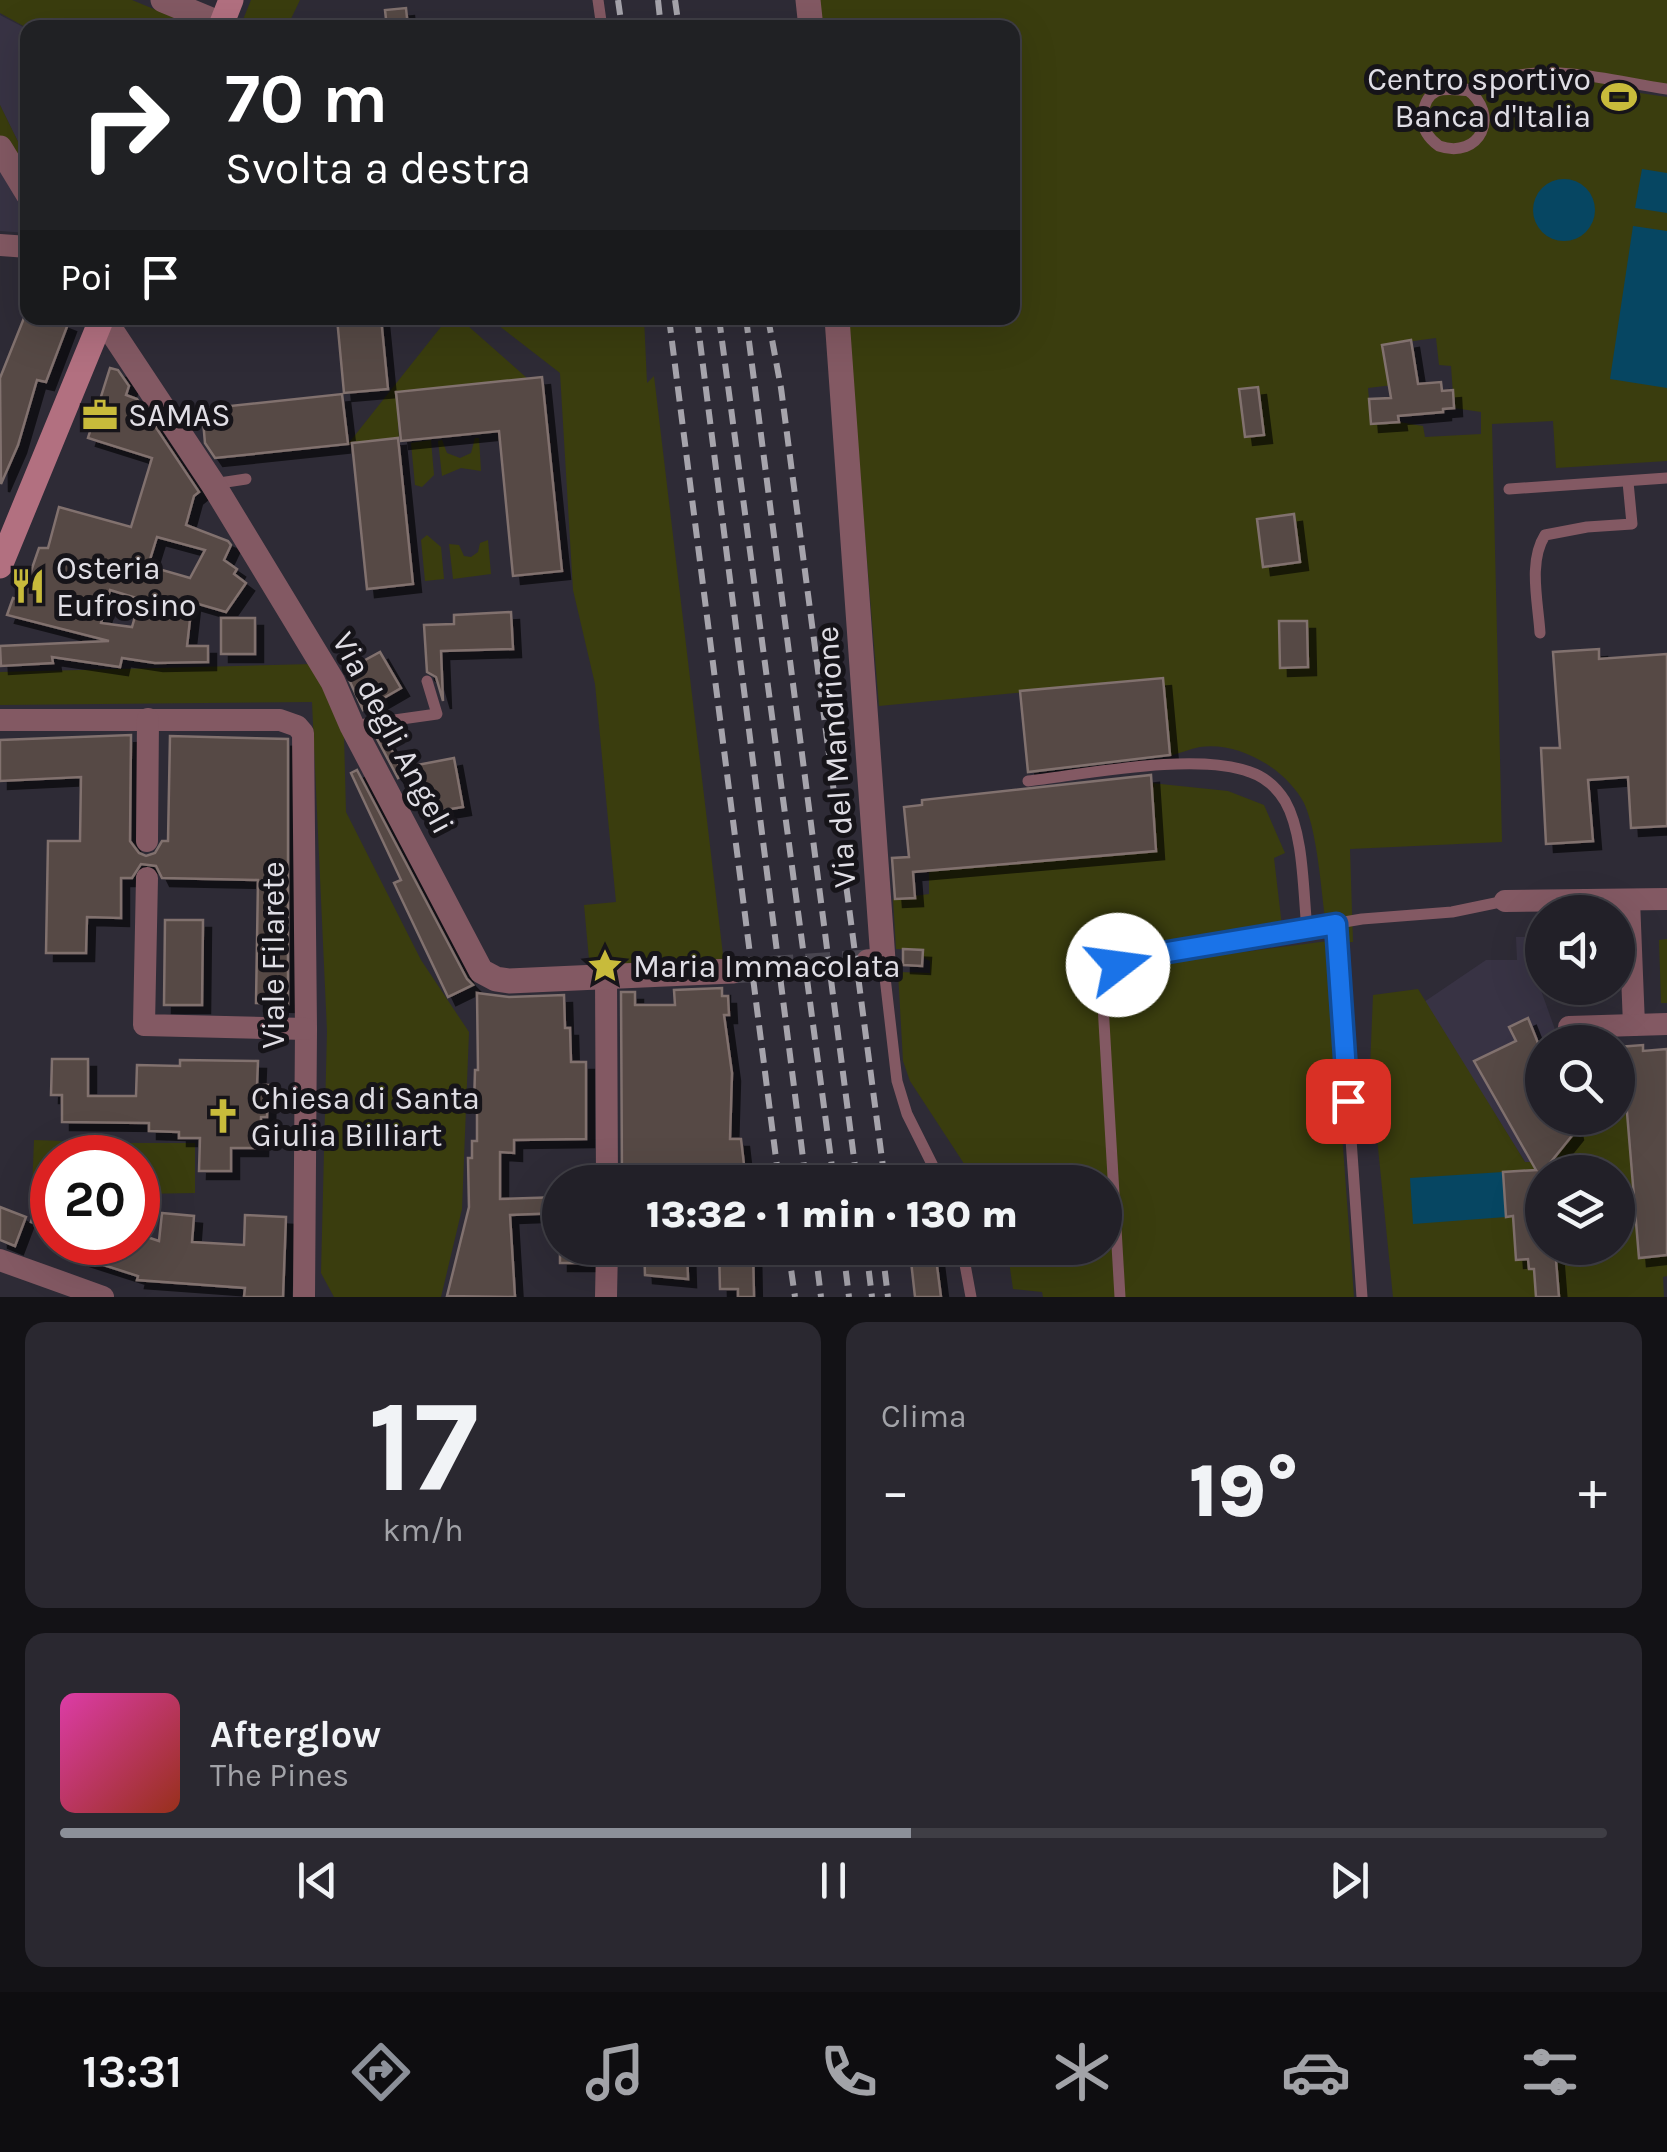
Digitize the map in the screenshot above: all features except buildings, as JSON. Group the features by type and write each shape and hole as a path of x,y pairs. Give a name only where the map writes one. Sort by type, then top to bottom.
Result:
{"main road":[{"path":"0,566 99,325"}],"street":[{"path":"163,0 224,17"},
{"path":"0,148 20,181"},
{"name":"Via degli Angeli","path":"107,325 213,484 333,682 352,726 481,970 504,981 732,971"},
{"name":"Via del Mandrione","path":"837,325 875,961"},
{"path":"0,720 148,718 148,841"},
{"name":"Viale Filarete","path":"148,718 280,720 297,726 303,733 304,1297"},
{"path":"147,878 144,1025 306,1028"},
{"path":"1635,900 1667,899"},
{"path":"1505,900 1525,900"},
{"path":"606,977 607,1165"},
{"path":"1633,1005 1634,1025 1667,1024"},
{"path":"0,1260 103,1297"},
{"path":"606,1297 607,1265"}],"lane":[{"path":"1493,83 1482,97 1482,131 1468,146 1446,148 1428,136 1422,115 1429,99 1447,88 1479,90 1493,83 1519,74 1553,74 1667,89"},
{"path":"1466,90 1483,109"},
{"path":"1509,489 1667,478"},
{"path":"213,484 246,479"},
{"path":"1540,633 1537,548 1546,535 1561,530 1632,524 1628,482"},
{"path":"352,726 437,714 427,681"},
{"path":"1028,781 1174,766 1234,768 1260,776 1279,792 1292,817 1307,930"},
{"path":"1120,1297 1104,1020 1109,971 1138,957 1336,924 1452,912 1505,900"},
{"path":"1336,924 1362,1297"},
{"name":"Via del Mandrione","path":"875,961 896,1081 907,1114 932,1165"},
{"path":"965,1265 970,1297"}],"shaded area":[{"path":"0,15 20,25 20,146 0,105"},
{"path":"0,168 20,200 20,232 0,231"},
{"path":"1516,937 1525,937 1525,1005 1546,1005 1553,1025 1525,1025 1525,1135 1573,1135 1557,1155 1525,1155 1525,1162 1424,1002 1486,960 1517,960"}],"green space":[{"path":"0,0 132,0 180,20 20,20 20,24 0,13"},
{"path":"251,0 300,0 290,20 243,20"},
{"path":"817,0 1667,0 1667,86 1636,81 1633,92 1667,97 1667,461 1556,468 1553,421 1492,424 1502,842 1350,849 1353,942 1328,943 1354,1297 1043,1297 1042,1292 1013,1289 1009,1265 1122,1265 1122,1165 965,1165 910,1081 903,1061 898,972 930,973 930,961 922,957 922,950 896,949 893,899 929,894 929,870 1156,851 1151,783 1228,791 1264,805 1285,853 1274,858 1282,926 1118,956 1105,970 1328,941 1317,851 1304,803 1286,779 1245,753 1215,746 1170,756 1163,679 879,706 848,325 1020,325 1020,20 819,20","holes":["1436,338 1439,365 1451,366 1454,408 1481,412 1481,434 1425,437 1423,426 1399,422 1371,424 1368,388 1393,385 1383,345","1258,387 1264,434 1245,437 1239,390","1293,515 1263,566 1257,519","1279,622 1308,666 1280,667"]},
{"path":"0,105 20,146 20,178 0,168"},
{"path":"442,325 467,325 528,379 396,392 399,438 348,444"},
{"path":"498,325 644,325 647,383 654,376 724,963 590,970 584,905 616,902 595,684 573,590 560,373"},
{"path":"475,438 479,438 481,471 461,468 442,476 438,441 442,440 447,453 460,458 471,453"},
{"path":"431,440 434,475 422,487 415,485 411,443"},
{"path":"427,535 441,547 444,579 425,581 421,540"},
{"path":"488,540 491,574 453,579 449,544 459,545 464,556 471,557 478,552 480,543"},
{"path":"312,664 344,736 346,812 421,960 469,1032 462,1209 441,1297 334,1297 321,1273 327,1031 312,702 0,705 0,672"},
{"path":"1667,939 1667,1003 1661,1003 1659,940"},
{"path":"1418,989 1525,1162 1525,1265 1635,1265 1635,1155 1557,1155 1573,1135 1635,1135 1635,1091 1667,1088 1664,1297 1393,1297 1370,1068 1373,995"},
{"path":"160,1143 195,1143 195,1193 160,1194"}],"water":[{"path":"1642,169 1667,173 1667,213 1635,208"},
{"path":"1564,179 1586,188 1595,210 1586,232 1564,241 1542,232 1533,210 1542,188"},
{"path":"1633,226 1667,231 1667,388 1610,379"},
{"path":"1503,1172 1506,1217 1413,1224 1410,1178"}],"tunnel":[{"path":"732,971 868,962"}],"railway":[{"path":"618,0 621,20"},
{"path":"658,0 660,20"},
{"path":"675,0 678,20"},
{"path":"670,325 777,1165"},
{"path":"698,325 804,1165"},
{"path":"720,325 832,1165"},
{"path":"747,325 855,1165"},
{"path":"769,325 781,388 883,1165"},
{"path":"790,1265 795,1297"},
{"path":"817,1265 821,1297"},
{"path":"845,1265 849,1297"},
{"path":"868,1265 872,1297"},
{"path":"884,1265 888,1297"}],"place":[{"name":"Centro sportivo Banca d'Italia","path":"1619,97"},
{"name":"SAMAS","path":"100,415"},
{"name":"Osteria Eufrosino","path":"28,586"},
{"name":"Maria Immacolata","path":"605,966"},
{"name":"Chiesa di Santa Giulia Billiart","path":"223,1116"}],"route":[{"path":"1118,965 1138,957 1336,924 1348,1101"}]}
